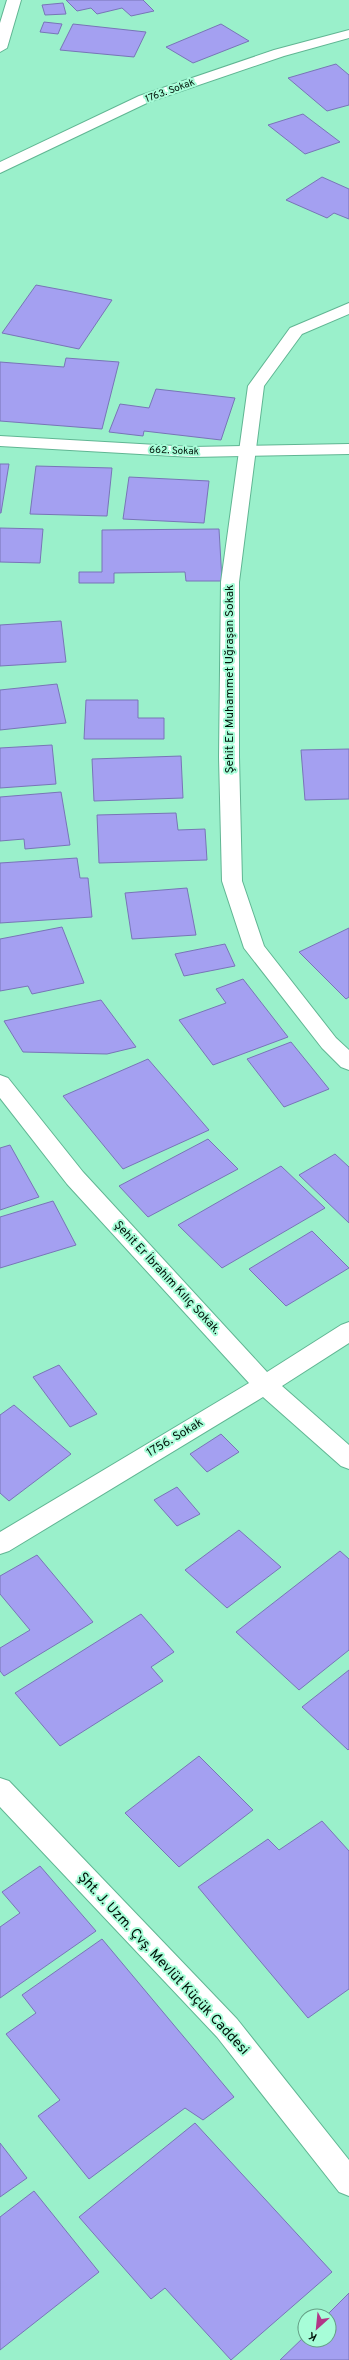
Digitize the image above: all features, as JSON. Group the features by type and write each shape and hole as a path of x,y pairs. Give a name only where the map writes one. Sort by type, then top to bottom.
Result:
{"street":[{"path":"0,48 14,0"},
{"name":"1763. Sokak","path":"0,168 144,99 279,52 349,34"},
{"name":"Şehit Er Muhammet Uğraşan Sokak","path":"349,308 296,331 256,386 248,450 233,543 230,582 229,757 232,881 254,948 329,1043 349,1062"},
{"name":"662. Sokak","path":"0,441 192,452 349,449"},
{"name":"Şehit Er İbrahim Kılıç Sokak.","path":"0,1083 75,1178 266,1385 349,1459"},
{"name":"1756. Sokak","path":"0,1544 266,1385 349,1331"},
{"name":"Şht. J. Uzm. Çvş. Mevlüt Küçük Caddesi","path":"0,1789 227,2028 349,2182"}],"building":[{"path":"66,0 143,0 154,11 131,16 122,8 97,14 91,8 77,11"},
{"path":"63,3 66,14 45,15 42,5"},
{"path":"44,22 62,24 58,34 40,32"},
{"path":"73,24 146,32 134,57 60,50"},
{"path":"221,24 249,41 193,63 166,47"},
{"path":"336,64 349,75 349,105 327,111 288,78"},
{"path":"303,114 340,142 305,154 268,125"},
{"path":"322,177 349,189 349,219 334,213 327,218 286,200"},
{"path":"36,285 112,300 79,349 2,333"},
{"path":"66,358 119,362 102,429 0,421 0,362 64,367"},
{"path":"156,389 235,398 221,440 144,431 143,436 109,432 120,404 149,408"},
{"path":"0,464 9,464 1,513 0,513"},
{"path":"36,466 112,468 107,516 30,514"},
{"path":"129,477 209,481 204,523 123,519"},
{"path":"0,528 43,529 40,563 0,562"},
{"path":"219,529 222,581 186,581 185,572 114,573 114,583 79,583 79,572 102,572 102,530"},
{"path":"61,621 66,662 0,666 0,625"},
{"path":"57,684 66,723 0,730 0,690"},
{"path":"86,700 138,700 138,718 164,718 164,739 84,739"},
{"path":"52,745 56,784 0,788 0,748"},
{"path":"349,749 349,799 305,800 301,750"},
{"path":"181,756 183,798 94,801 92,759"},
{"path":"61,792 70,845 25,849 24,839 0,841 0,797"},
{"path":"176,813 178,830 205,829 207,860 99,863 97,815"},
{"path":"77,858 80,878 88,878 92,917 0,923 0,863"},
{"path":"187,888 196,935 132,939 125,893"},
{"path":"62,927 84,983 32,994 28,986 0,991 0,939"},
{"path":"349,928 349,997 346,999 299,952"},
{"path":"225,944 235,966 184,976 175,954"},
{"path":"243,979 288,1037 213,1065 179,1020 226,1003 216,989"},
{"path":"101,1000 136,1047 107,1054 23,1052 4,1021"},
{"path":"291,1042 329,1089 284,1107 247,1059"},
{"path":"148,1059 209,1130 123,1169 63,1096"},
{"path":"208,1139 238,1169 148,1217 119,1186"},
{"path":"10,1145 39,1197 0,1210 0,1148"},
{"path":"335,1154 349,1167 349,1223 299,1175"},
{"path":"281,1166 325,1208 222,1268 178,1225"},
{"path":"53,1201 76,1245 0,1268 0,1217"},
{"path":"312,1231 349,1268 286,1306 249,1269"},
{"path":"59,1365 97,1414 70,1427 33,1377"},
{"path":"14,1405 71,1454 9,1501 0,1493 0,1415"},
{"path":"221,1434 239,1452 207,1472 190,1454"},
{"path":"177,1487 200,1514 177,1526 154,1500"},
{"path":"239,1530 281,1567 227,1608 185,1570"},
{"path":"340,1551 349,1559 349,1650 299,1690 236,1632"},
{"path":"37,1555 93,1622 4,1676 0,1671 0,1648 30,1630 0,1594 0,1576"},
{"path":"141,1614 174,1652 151,1667 163,1681 60,1746 15,1693"},
{"path":"349,1670 349,1749 348,1750 302,1707"},
{"path":"199,1756 253,1810 179,1867 125,1813"},
{"path":"322,1821 349,1851 349,1989 308,2018 198,1887 268,1839 279,1850"},
{"path":"40,1866 96,1931 0,1998 0,1927 20,1913 2,1892"},
{"path":"102,1939 234,2097 203,2120 185,2108 89,2179 38,2116 60,2100 6,2034 36,2013 22,1995"},
{"path":"195,2123 332,2272 231,2360 165,2288 151,2299 79,2217"},
{"path":"0,2143 27,2178 0,2197"},
{"path":"34,2191 99,2272 0,2350 0,2217"},
{"path":"349,2293 349,2360 280,2360 297,2344 297,2348 337,2348 337,2308 334,2308"}]}
